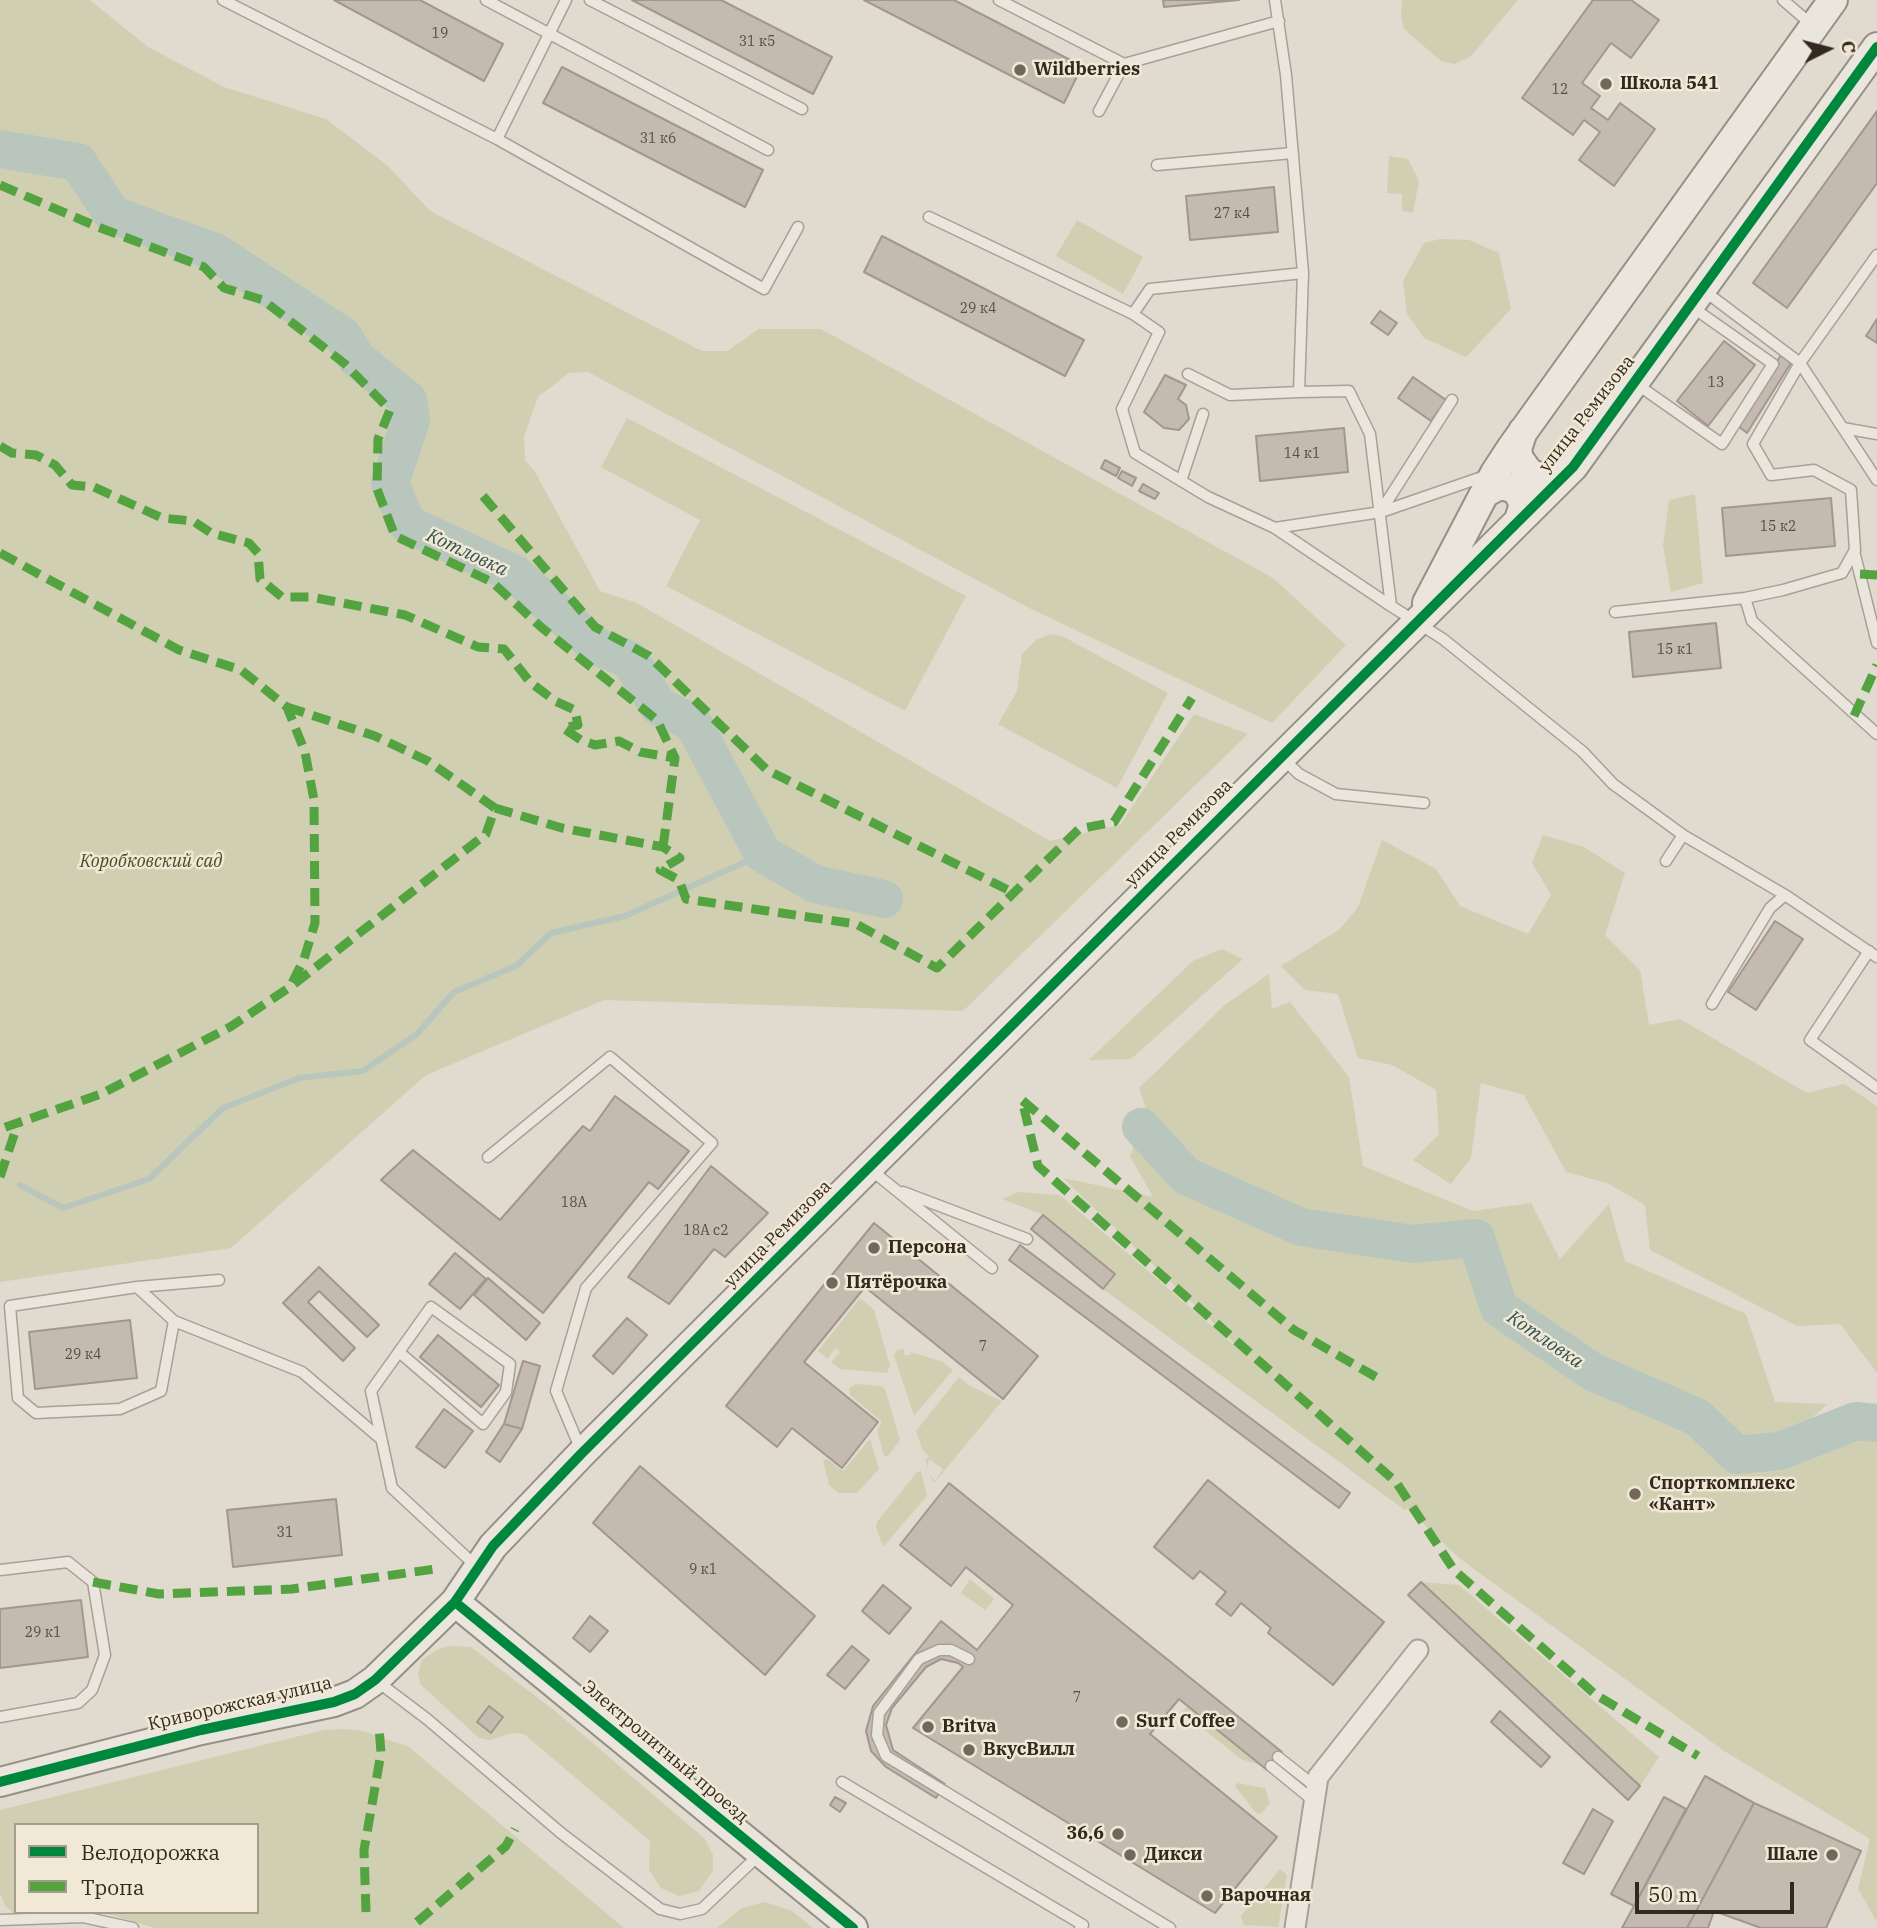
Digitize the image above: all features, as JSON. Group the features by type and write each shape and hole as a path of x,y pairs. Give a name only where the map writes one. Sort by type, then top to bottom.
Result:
{"street":[{"name":"улица Ремизова","path":"1417,621 1490,483 1523,431 1833,0"},
{"name":"улица Ремизова","path":"455,1602 493,1546 582,1453 1573,467 1877,47"},
{"path":"1523,431 1519,440 1519,458 1530,474 1548,479 1558,478 1573,467"},
{"path":"1490,483 1516,489 1524,504 1519,520"},
{"name":"Криворожская улица","path":"0,1782 201,1730 334,1702 355,1694 375,1680 455,1602"},
{"name":"Электролитный проезд","path":"455,1602 853,1928"},
{"path":"1295,1928 1318,1777 1418,1650"}],"lane":[{"path":"223,0 497,139 764,289 798,227"},
{"path":"486,0 768,150"},
{"path":"497,139 566,0"},
{"path":"590,0 802,109"},
{"path":"999,0 1124,64 1279,22"},
{"path":"1275,0 1293,153 1303,273 1299,392"},
{"path":"1783,0 1813,26"},
{"path":"1099,111 1124,64"},
{"path":"1157,166 1293,153"},
{"path":"929,217 1133,314 1159,332 1122,409 1135,453 1182,478 1208,497 1275,528 1417,621 1583,752 1613,784 1683,835 1785,895 1873,954 1810,1040 1877,1088"},
{"path":"1877,255 1800,363 1753,444 1771,475 1814,470 1850,490 1854,551 1877,643"},
{"path":"1133,314 1150,289 1303,273"},
{"path":"1696,298 1800,363 1877,480"},
{"path":"1635,383 1721,443 1773,363 1696,298"},
{"path":"1188,374 1230,395 1349,391 1370,434 1391,606"},
{"path":"1381,512 1452,400"},
{"path":"1182,478 1203,414"},
{"path":"1843,428 1877,434"},
{"path":"1275,528 1381,512 1490,483"},
{"path":"1615,612 1745,598 1842,573 1854,551"},
{"path":"1745,598 1752,621 1877,734"},
{"path":"1280,756 1299,774 1336,794 1424,803"},
{"path":"1665,861 1683,835"},
{"path":"1712,1004 1770,908 1785,895"},
{"path":"488,1157 610,1057 712,1143 586,1288 556,1391 582,1453"},
{"path":"868,1168 992,1268"},
{"path":"893,1188 1027,1239"},
{"path":"174,1321 161,1391 120,1409 36,1413 18,1398 10,1306 137,1287 219,1280"},
{"path":"137,1287 174,1321 302,1372 382,1439"},
{"path":"398,1352 483,1424 506,1392 510,1364 431,1307 398,1352 371,1391 392,1488 478,1567"},
{"path":"0,1570 68,1562 93,1582 105,1655 92,1690 78,1703 0,1717"},
{"path":"969,1659 951,1650 939,1650 919,1660 879,1713 877,1735 886,1756 1170,1928"},
{"path":"375,1680 427,1719 561,1833 660,1909 680,1914 702,1909 761,1853"},
{"path":"1278,1756 1316,1795"},
{"path":"1271,1766 1316,1795"},
{"path":"842,1782 1083,1925 1080,1928"},
{"path":"0,1920 83,1917 133,1928"}],"green space":[{"name":"Коробковский сад","path":"0,0 90,0 148,47 224,87 326,119 388,166 430,211 702,351 727,351 759,329 821,329 1273,578 1346,645 1272,723 1029,608 588,372 569,373 538,397 524,436 525,460 535,472 600,591 637,603 1050,841 1120,825 1194,714 1248,734 963,1011 604,1000 426,1075 231,1248 0,1282"},
{"path":"1402,0 1518,0 1470,57 1454,64 1441,61 1404,29 1401,17"},
{"path":"1389,156 1408,159 1419,181 1413,213 1402,211 1402,194 1387,193"},
{"path":"1077,220 1143,257 1123,294 1056,256"},
{"path":"1440,239 1469,240 1499,253 1511,309 1466,357 1424,338 1407,314 1403,281 1424,243"},
{"path":"627,418 966,596 905,711 666,586 700,520 601,467"},
{"path":"1695,494 1703,583 1671,592 1663,545 1669,500"},
{"path":"1050,634 1062,636 1168,693 1117,788 998,724 1017,691 1022,654 1036,640"},
{"path":"1543,835 1584,847 1625,873 1605,935 1640,970 1649,1025 1680,1019 1807,1093 1844,1084 1877,1106 1877,1373 1840,1324 1797,1326 1650,1250 1645,1205 1607,1183 1566,1172 1524,1095 1481,1083 1471,1158 1451,1184 1413,1160 1439,1134 1436,1090 1392,1065 1358,1058 1338,994 1305,990 1281,966 1340,929 1358,907 1382,840 1436,869 1460,906 1528,934 1551,895 1532,863"},
{"path":"1222,949 1243,959 1131,1059 1089,1060 1193,961"},
{"name":"Спорткомплекс «Кант»","path":"1269,974 1272,1009 1290,1002 1349,1077 1363,1166 1473,1211 1531,1203 1560,1259 1609,1204 1625,1261 1746,1314 1775,1402 1827,1404 1802,1427 1877,1426 1877,1922 1858,1889 1870,1839 1724,1751 1459,1558 1406,1507 1406,1511 1103,1289 1114,1274 1043,1215 1002,1199 1018,1192 1060,1195 1258,1366 1063,1178 1153,1197 1130,1156 1147,1112 1139,1088 1226,1004"},
{"path":"860,1298 874,1310 890,1366 887,1373 840,1369 831,1362 840,1352 835,1348 828,1359 818,1351"},
{"path":"905,1349 903,1355 910,1355 911,1352 943,1362 953,1370 914,1416 894,1356 897,1350"},
{"path":"959,1377 970,1386 1002,1401 934,1483 929,1473 935,1481 943,1469 929,1459 928,1468 925,1460 929,1456 923,1451 916,1431"},
{"path":"856,1384 881,1386 885,1389 900,1440 888,1456 884,1456 877,1431 882,1422 850,1395 849,1388"},
{"path":"870,1439 879,1469 857,1493 838,1493 829,1485 823,1460 827,1459 843,1471"},
{"path":"921,1471 927,1496 883,1547 876,1527 877,1522 917,1472"},
{"path":"970,1579 994,1599 985,1610 961,1593"},
{"path":"1421,1582 1459,1585 1659,1757 1640,1786"},
{"path":"450,1646 471,1647 555,1711 705,1839 713,1855 713,1871 699,1891 679,1896 661,1888 649,1870 650,1841 524,1734 513,1733 489,1740 479,1738 421,1685 418,1673 422,1660 436,1650"},
{"path":"1187,1706 1260,1765 1241,1759 1182,1712"},
{"path":"324,1730 363,1731 409,1747 624,1928 155,1928 108,1914 259,1914 259,1823 14,1823 14,1913 5,1906 0,1894 0,1810"},
{"path":"1237,1783 1265,1788 1270,1803 1261,1814 1256,1813 1235,1786"},
{"path":"1280,1869 1287,1875 1278,1927 1244,1925 1241,1916"},
{"path":"765,1902 792,1911 813,1928 717,1928 742,1908"}],"building":[{"path":"334,0 420,0 503,44 484,81"},
{"path":"632,0 721,0 832,57 813,94"},
{"path":"864,0 954,0 1082,66 1064,103"},
{"path":"1163,0 1239,0 1164,7"},
{"path":"1593,0 1631,0 1659,20 1631,58 1611,43 1582,83 1600,96 1591,108 1608,120 1620,103 1655,129 1614,186 1579,160 1600,132 1584,120 1573,135 1522,98"},
{"path":"562,67 763,170 745,207 543,103"},
{"path":"1877,111 1877,183 1787,308 1753,283"},
{"path":"1274,187 1278,232 1190,240 1186,196"},
{"path":"882,236 1084,340 1065,376 864,272"},
{"path":"1380,311 1397,323 1388,335 1371,323"},
{"path":"1877,319 1877,343 1866,336"},
{"path":"1724,341 1755,365 1708,426 1677,401"},
{"path":"1781,355 1791,363 1747,433 1738,426"},
{"path":"1165,375 1186,385 1178,399 1186,405 1189,419 1179,430 1164,428 1144,412"},
{"path":"1413,377 1446,400 1431,421 1398,398"},
{"path":"1344,428 1348,472 1260,481 1256,436"},
{"path":"1105,460 1120,468 1116,476 1101,468"},
{"path":"1122,471 1136,478 1132,486 1118,478"},
{"path":"1143,484 1159,493 1155,499 1139,491"},
{"path":"1831,498 1835,546 1726,556 1722,508"},
{"path":"1716,623 1721,668 1633,677 1629,632"},
{"path":"1775,921 1803,939 1756,1010 1728,992"},
{"path":"615,1096 689,1151 658,1189 649,1182 543,1313 381,1180 413,1150 500,1220 583,1126 590,1131"},
{"path":"711,1166 768,1213 725,1257 714,1249 669,1304 628,1277"},
{"path":"1043,1215 1115,1274 1103,1289 1031,1229"},
{"path":"874,1223 1038,1356 1003,1399 865,1287 804,1362 878,1422 842,1468 792,1428 777,1447 726,1406"},
{"path":"1020,1245 1350,1493 1339,1508 1009,1260"},
{"path":"455,1253 486,1279 460,1309 429,1284"},
{"path":"319,1267 379,1325 367,1337 319,1291 308,1302 355,1348 343,1361 283,1303"},
{"path":"488,1278 540,1323 526,1340 474,1295"},
{"path":"627,1318 647,1335 613,1374 593,1356"},
{"path":"130,1320 137,1378 35,1389 29,1332"},
{"path":"438,1335 499,1385 481,1407 420,1357"},
{"path":"523,1361 540,1366 522,1429 504,1424"},
{"path":"444,1409 473,1431 445,1468 416,1447"},
{"path":"504,1424 522,1429 500,1462 486,1452"},
{"path":"640,1466 815,1616 765,1675 593,1523"},
{"path":"1208,1480 1384,1622 1333,1685 1268,1633 1271,1628 1241,1603 1231,1616 1216,1604 1226,1592 1200,1571 1193,1579 1154,1547"},
{"path":"949,1483 1282,1752 1267,1770 1179,1699 1150,1734 1277,1837 1215,1913 913,1728 963,1667 958,1663 941,1659 926,1667 892,1708 886,1725 893,1750 945,1784 936,1798 886,1767 871,1751 866,1731 873,1706 941,1621 977,1650 1013,1605 966,1567 951,1586 900,1545"},
{"path":"336,1499 342,1555 233,1567 227,1510"},
{"path":"1421,1582 1640,1786 1628,1800 1408,1595"},
{"path":"883,1585 911,1608 889,1634 862,1611"},
{"path":"81,1600 88,1657 0,1668 0,1609"},
{"path":"590,1616 608,1631 590,1652 573,1638"},
{"path":"852,1646 869,1660 845,1689 827,1675"},
{"path":"489,1706 503,1717 491,1733 477,1722"},
{"path":"1500,1711 1550,1757 1541,1767 1491,1722"},
{"path":"1705,1776 1754,1803 1687,1928 1622,1928"},
{"path":"835,1797 846,1803 840,1812 830,1805"},
{"path":"1664,1797 1686,1809 1634,1906 1611,1894"},
{"path":"1754,1803 1861,1851 1826,1928 1761,1928 1714,1911 1708,1928 1687,1928"},
{"path":"1593,1809 1613,1821 1584,1874 1563,1863"}],"waterway":[{"name":"Котловка","path":"0,149 78,162 113,215 215,252 343,336 356,358 408,400 411,420 390,483 407,524 515,574 596,646 630,660 658,706 693,723 763,854 815,884 884,899"},
{"path":"20,1185 63,1208 149,1179 223,1108 299,1078 363,1071 417,1034 454,992 516,966 551,933 625,916 763,854"},
{"name":"Котловка","path":"1141,1127 1186,1176 1301,1227 1412,1244 1476,1238 1499,1308 1593,1372 1697,1417 1737,1455 1780,1451 1856,1421 1877,1423"}],"marked path":[{"path":"0,185 98,227 204,267 224,288 263,300 345,364 390,410 378,439 377,489 395,536 492,582 541,627 657,720 675,758 663,847"},
{"path":"0,446 12,453 36,455 55,465 72,485 94,487 162,518 193,521 211,533 249,543 258,553 260,579 282,597 311,597 405,615 478,647 504,649 530,682 555,701 575,710 578,725 563,728 581,740 595,745 619,741 640,752 675,758"},
{"path":"483,496 595,627 649,656 767,770 1012,892"},
{"path":"0,553 179,650 241,670 287,707 305,752 314,800 315,923 304,959 290,987 230,1027 101,1094 0,1129"},
{"path":"1860,574 1877,575"},
{"path":"1854,716 1877,665"},
{"path":"495,808 562,828 663,847 680,858 660,870 679,880 686,899 856,924 937,968 1079,829 1114,822 1192,698"},
{"path":"287,707 375,736 428,761 495,808 486,834 293,985"},
{"path":"1376,1377 1294,1330 1022,1100 1038,1166 1396,1482 1454,1570 1596,1695 1698,1756"},
{"path":"0,1177 18,1123"},
{"path":"93,1582 159,1594 292,1589 435,1569"},
{"path":"366,1912 364,1850 381,1753 379,1727"},
{"path":"417,1922 506,1846 515,1829"}],"cycle path":[{"path":"0,1782 201,1730 334,1702 355,1694 375,1680 455,1602 493,1546 582,1453 1573,467 1877,47"},
{"path":"455,1602 853,1928"}],"place":[{"name":"Wildberries","path":"1020,70"},
{"name":"Школа 541","path":"1606,84"},
{"name":"Персона","path":"874,1248"},
{"name":"Пятёрочка","path":"832,1283"},
{"name":"Спорткомплекс «Кант»","path":"1635,1494"},
{"name":"Surf Coffee","path":"1122,1722"},
{"name":"Britva","path":"928,1727"},
{"name":"ВкусВилл","path":"969,1750"},
{"name":"36,6","path":"1118,1834"},
{"name":"Дикси","path":"1130,1855"},
{"name":"Шале","path":"1832,1855"},
{"name":"Варочная","path":"1207,1896"}]}
